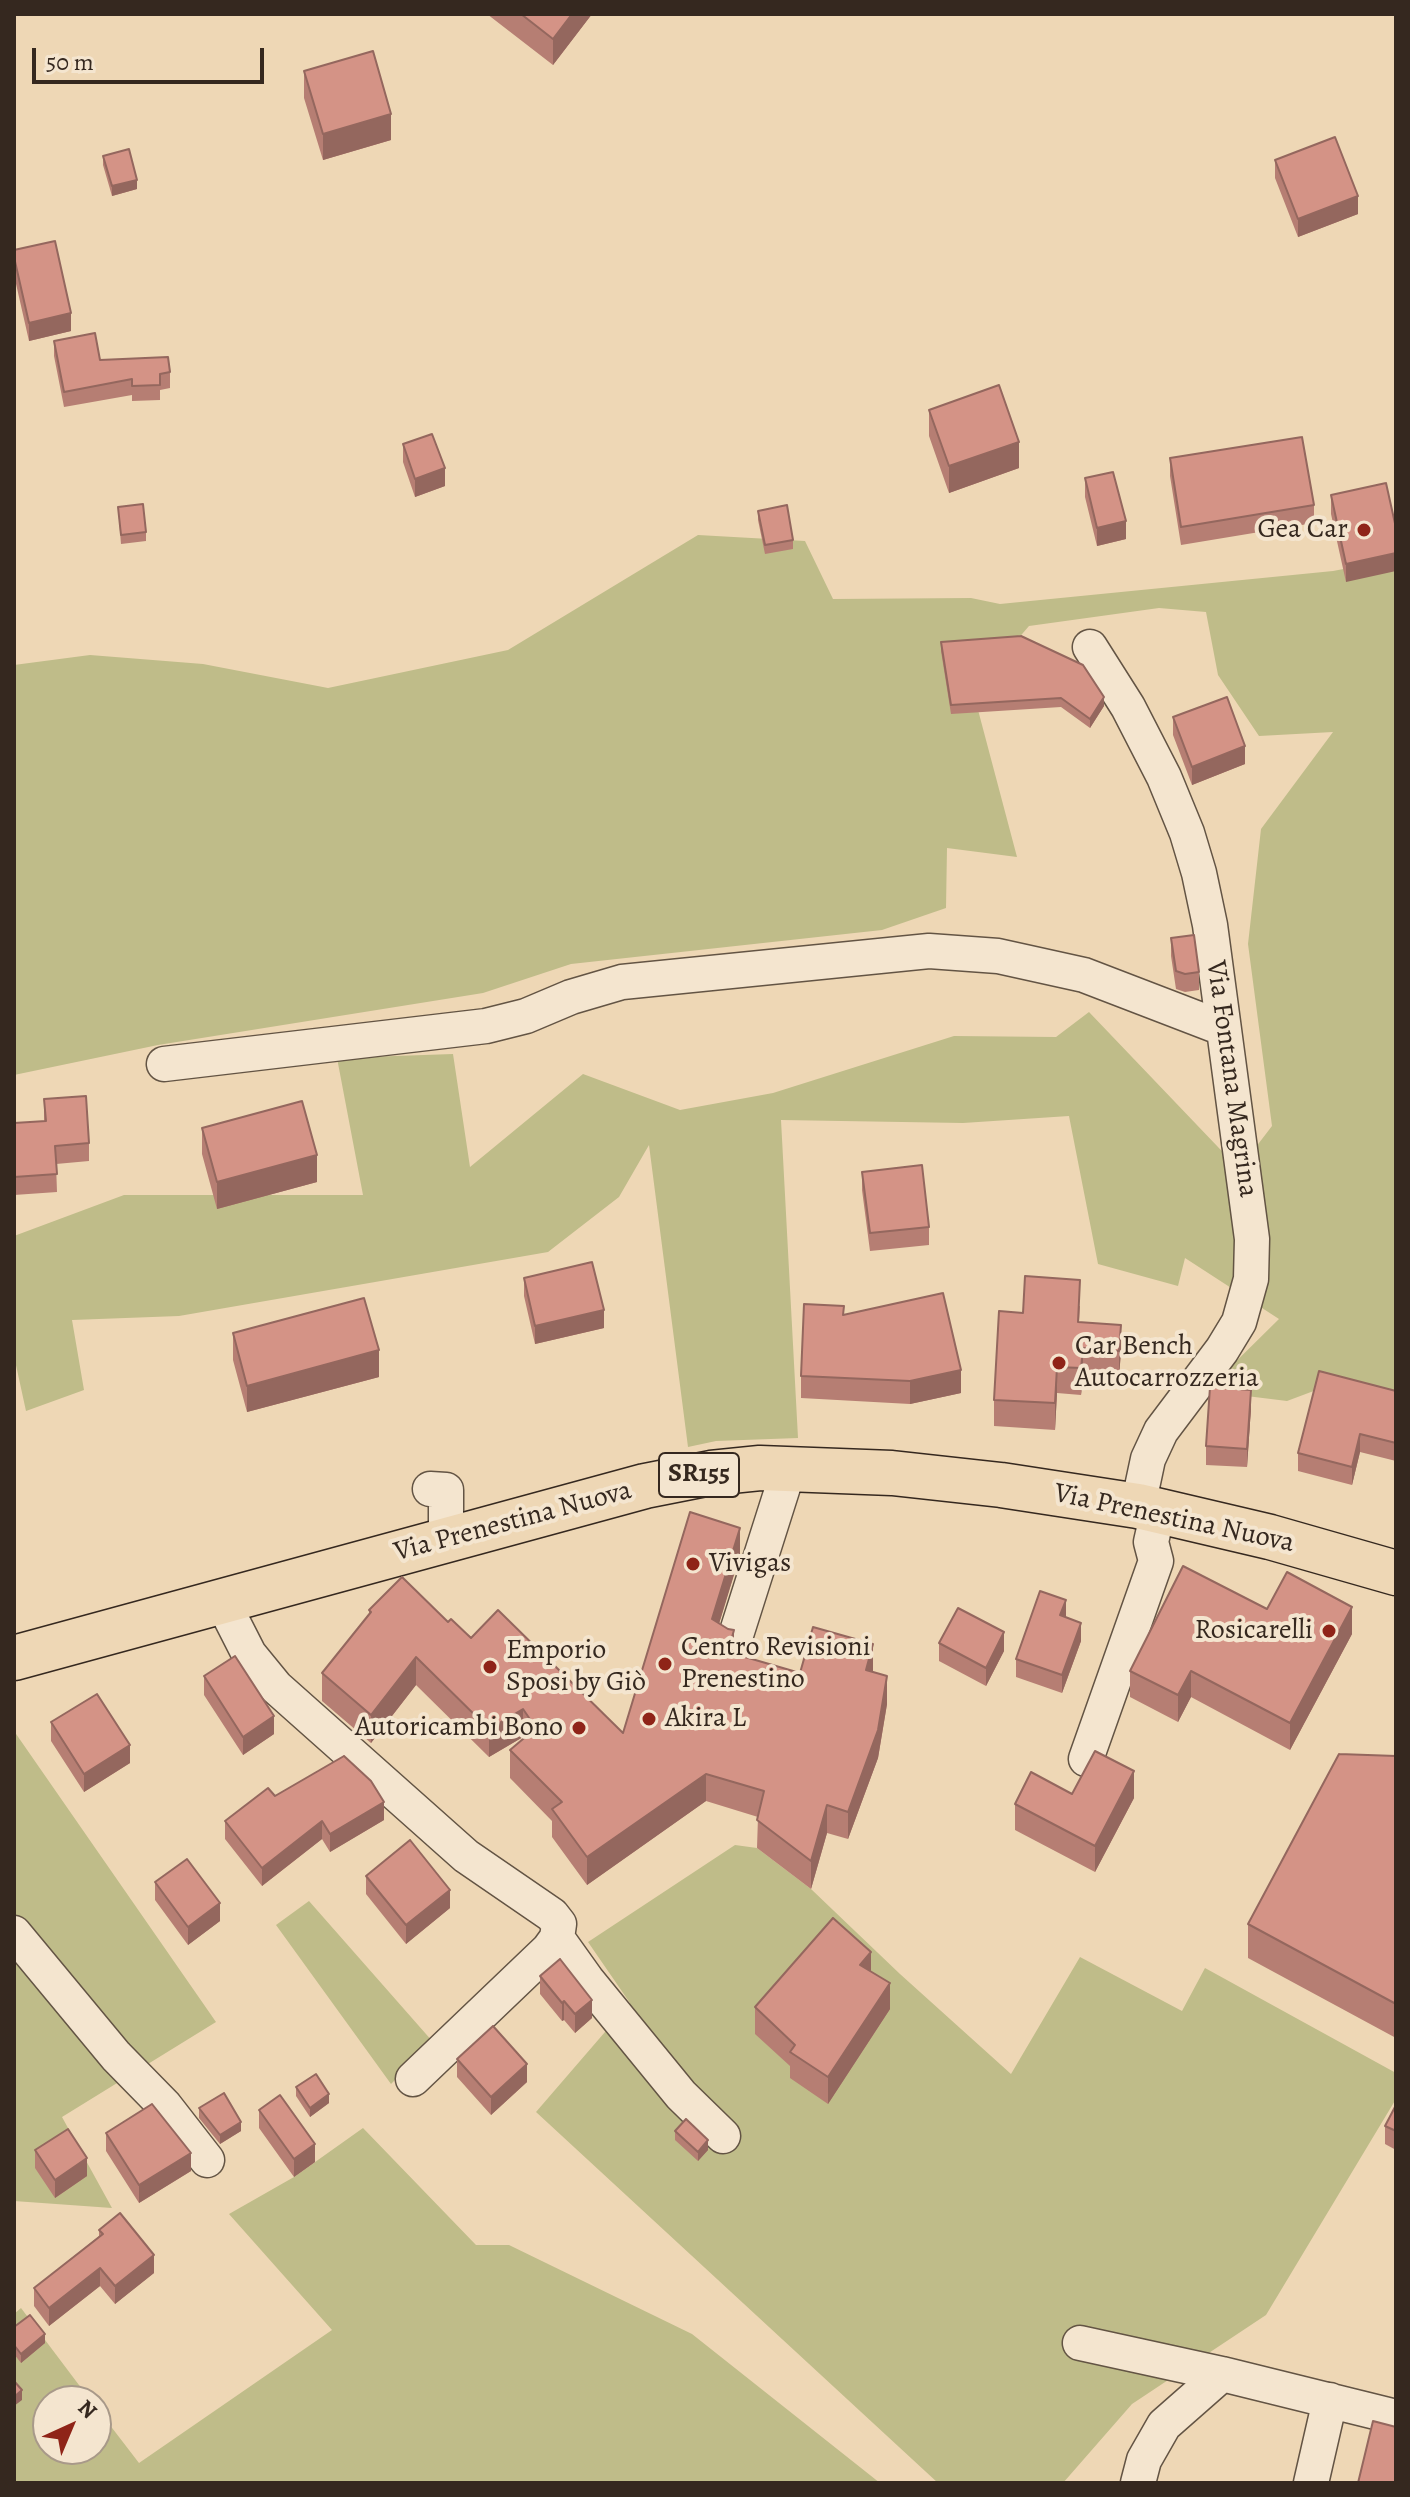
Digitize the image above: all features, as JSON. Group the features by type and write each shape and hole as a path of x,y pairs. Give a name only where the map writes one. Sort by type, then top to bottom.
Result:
{"main road":[{"name":"Via Prenestina Nuova","path":"14,1658 667,1481 728,1471 789,1468 892,1473 989,1483 1148,1508 1270,1537 1396,1573"}],"street":[{"name":"Via Fontana Magrina","path":"1086,1759 1156,1561 1148,1508 1148,1459 1161,1431 1232,1335 1244,1311 1251,1279 1251,1225 1210,925 1187,833 1136,721 1090,647"},
{"path":"164,1064 486,1026 526,1016 571,997 622,982 929,951 986,954 1084,975 1222,1028"},
{"path":"735,1638 789,1468"},
{"path":"446,1541 447,1488"},
{"path":"222,1601 249,1654 276,1687 466,1856 552,1915 559,1924 557,1938 549,1949 413,2079"},
{"path":"14,1933 116,2056 165,2106 207,2160"},
{"path":"557,1938 587,1980 681,2095 723,2136"},
{"path":"1080,2343 1396,2417"},
{"path":"1138,2483 1144,2460 1164,2425 1222,2374"},
{"path":"1311,2483 1330,2400"}],"shaded area":[{"path":"698,535 805,541 833,599 971,598 1000,604 1333,571 1396,559 1396,1409 1319,1389 1287,1401 1206,1391 1279,1319 1185,1258 1178,1286 1098,1264 1069,1116 963,1123 781,1120 798,1438 716,1441 688,1447 649,1145 619,1197 548,1252 179,1316 72,1320 84,1390 26,1411 14,1356 14,1236 124,1195 363,1195 337,1058 453,1054 470,1167 583,1074 680,1110 773,1093 954,1036 1056,1037 1089,1012 1239,1169 1272,1126 1248,944 1261,829 1333,732 1259,736 1218,675 1206,612 1159,608 1029,626 973,691 1017,857 947,848 946,908 882,930 571,964 483,993 158,1045 14,1075 14,665 90,655 203,664 328,688 508,650"},
{"path":"14,1731 216,2022 62,2117 112,2208 14,2201"},
{"path":"735,1845 757,1848 811,1889 1011,2074 1080,1957 1182,2011 1205,1968 1396,2073 1396,2099 1266,2315 1132,2404 1063,2483 938,2483 536,2112 630,2003 588,1942"},
{"path":"309,1901 433,2042 391,2084 276,1925"},
{"path":"363,2128 476,2245 509,2245 692,2334 880,2483 14,2483 14,2314 21,2308 79,2385 32,2385 32,2465 112,2465 112,2428 139,2463 332,2330 229,2214 294,2177"}],"building":[{"path":"521,14 572,14 553,39"},
{"path":"373,51 391,114 323,134 304,71"},
{"path":"1335,137 1358,196 1298,219 1275,160"},
{"path":"129,149 137,180 112,186 103,156"},
{"path":"55,241 71,313 29,323 14,250"},
{"path":"95,333 100,360 168,357 170,372 160,374 160,385 132,386 132,379 64,392 54,341"},
{"path":"999,385 1019,442 949,466 929,410"},
{"path":"432,434 445,468 415,479 403,444"},
{"path":"1302,437 1314,505 1181,527 1170,458"},
{"path":"1113,472 1126,521 1097,528 1085,478"},
{"name":"Gea Car","path":"1386,483 1396,528 1396,553 1346,564 1331,495"},
{"path":"143,504 146,532 121,535 118,507"},
{"path":"787,505 793,540 765,545 758,511"},
{"path":"1021,636 1083,665 1104,697 1090,719 1061,698 951,705 941,642"},
{"path":"1227,697 1245,746 1192,767 1173,717"},
{"path":"1194,935 1199,972 1185,974 1176,971 1171,938"},
{"path":"86,1096 89,1143 55,1146 57,1174 14,1177 14,1123 46,1121 44,1099"},
{"path":"302,1101 317,1155 217,1182 202,1128"},
{"path":"922,1165 929,1227 870,1233 862,1172"},
{"path":"592,1262 604,1310 535,1326 524,1278"},
{"name":"Car Bench Autocarrozzeria","path":"1025,1276 1080,1280 1078,1322 1121,1325 1119,1351 1083,1348 1081,1368 1057,1367 1055,1403 994,1400 999,1311 1023,1313"},
{"path":"943,1293 961,1370 910,1381 801,1376 804,1304 844,1306 843,1315"},
{"path":"364,1298 379,1350 247,1386 233,1333"},
{"path":"1319,1371 1396,1391 1396,1443 1360,1434 1352,1467 1298,1453"},
{"path":"1210,1387 1251,1390 1247,1449 1206,1446"},
{"path":"690,1512 740,1528 712,1619 734,1630 728,1652 800,1673 813,1627 873,1644 866,1670 887,1676 878,1730 848,1812 827,1805 811,1861 757,1820 764,1791 706,1774 587,1857 552,1809 562,1802 510,1750 536,1728 523,1709 489,1729 416,1657 371,1715 322,1673 371,1612 369,1610 402,1577 448,1622 451,1619 471,1638 498,1610 623,1733"},
{"path":"1183,1566 1267,1609 1287,1572 1352,1607 1290,1723 1191,1671 1178,1695 1130,1671"},
{"path":"1040,1591 1066,1600 1060,1615 1081,1623 1062,1675 1016,1659"},
{"path":"958,1608 1004,1632 986,1668 939,1643"},
{"path":"235,1656 274,1716 243,1737 204,1676"},
{"path":"97,1694 130,1745 84,1774 51,1722"},
{"path":"1095,1751 1134,1771 1095,1846 1015,1804 1031,1772 1072,1794"},
{"path":"1339,1754 1396,1756 1396,2004 1248,1924"},
{"path":"344,1756 371,1781 384,1802 330,1834 322,1821 262,1868 225,1821 268,1788 275,1796"},
{"path":"410,1840 450,1890 406,1925 366,1876"},
{"path":"187,1859 220,1903 188,1927 155,1882"},
{"path":"833,1918 871,1952 860,1965 890,1983 828,2077 790,2052 795,2045 755,2007"},
{"path":"560,1959 592,2000 575,2014 540,1976"},
{"path":"493,2026 527,2064 491,2097 457,2059"},
{"path":"316,2074 329,2094 310,2108 296,2087"},
{"path":"224,2093 241,2122 220,2135 199,2108"},
{"path":"280,2095 315,2144 294,2159 259,2110"},
{"path":"152,2104 191,2153 139,2185 106,2133"},
{"path":"1396,2105 1396,2131 1385,2126"},
{"path":"686,2119 708,2140 698,2152 675,2131"},
{"path":"68,2129 87,2158 55,2180 35,2150"},
{"path":"120,2213 154,2255 115,2286 100,2268 49,2308 34,2288 103,2234 99,2230"},
{"path":"30,2315 45,2334 21,2354 14,2345 14,2327"},
{"path":"14,2381 22,2390 14,2397"},
{"path":"1373,2421 1396,2427 1396,2483 1358,2483"}],"place":[{"name":"Gea Car","path":"1364,530"},
{"name":"Car Bench Autocarrozzeria","path":"1059,1363"},
{"name":"Vivigas","path":"693,1564"},
{"name":"Rosicarelli","path":"1329,1631"},
{"name":"Centro Revisioni Prenestino","path":"665,1664"},
{"name":"Emporio Sposi by Giò","path":"490,1667"},
{"name":"Akira L","path":"649,1719"},
{"name":"Autoricambi Bono","path":"579,1728"}]}
